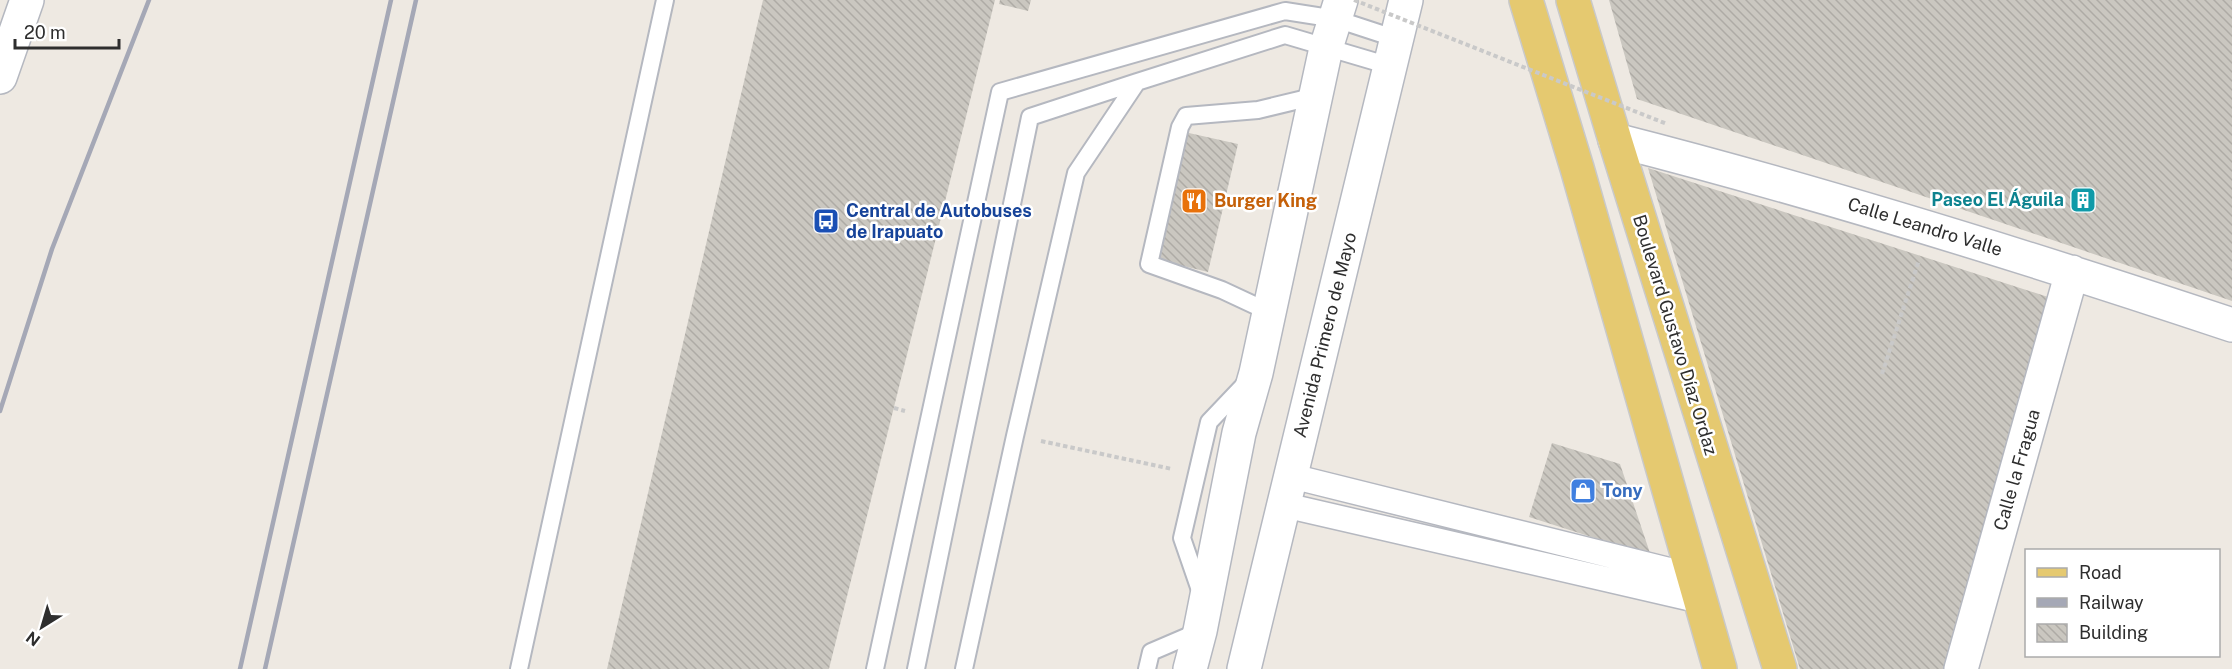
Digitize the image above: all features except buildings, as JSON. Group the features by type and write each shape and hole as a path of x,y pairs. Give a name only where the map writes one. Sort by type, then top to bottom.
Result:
{"main road":[{"path":"1526,0 1577,168 1720,669"},
{"name":"Boulevard Gustavo Díaz Ordaz","path":"1574,0 1615,140 1780,669"}],"street":[{"path":"0,77 27,0"},
{"name":"Avenida Primero de Mayo","path":"1244,669 1406,0"},
{"path":"1190,669 1239,433 1256,373 1316,96 1339,17"},
{"name":"Calle Leandro Valle","path":"1615,140 1748,174 2072,272 2232,325"},
{"name":"Calle la Fragua","path":"1961,669 2072,272"},
{"path":"1288,490 1697,588"}],"lane":[{"path":"519,669 665,0"},
{"path":"875,669 1000,92 1285,11 1339,17 1393,53"},
{"path":"1339,17 1393,53"},
{"path":"916,669 1030,117 1339,17"},
{"path":"964,669 1076,173 1137,82"},
{"path":"1269,312 1222,290 1149,264 1180,127 1186,116 1258,110 1316,96"},
{"path":"1147,669 1151,652 1202,617 1182,538 1209,422 1256,373"}],"path":[{"path":"1339,17 1667,124"},
{"path":"1882,374 1930,229"},
{"path":"894,408 928,416"},
{"path":"1015,436 1197,475"}],"railway":[{"path":"0,411 52,249 149,0"},
{"path":"240,669 391,0"},
{"path":"265,669 416,0"}],"place":[{"name":"Paseo El Águila","path":"2083,200"},
{"name":"Burger King","path":"1194,201"},
{"name":"Central de Autobuses de Irapuato","path":"826,221"},
{"name":"Tony","path":"1583,491"}]}
